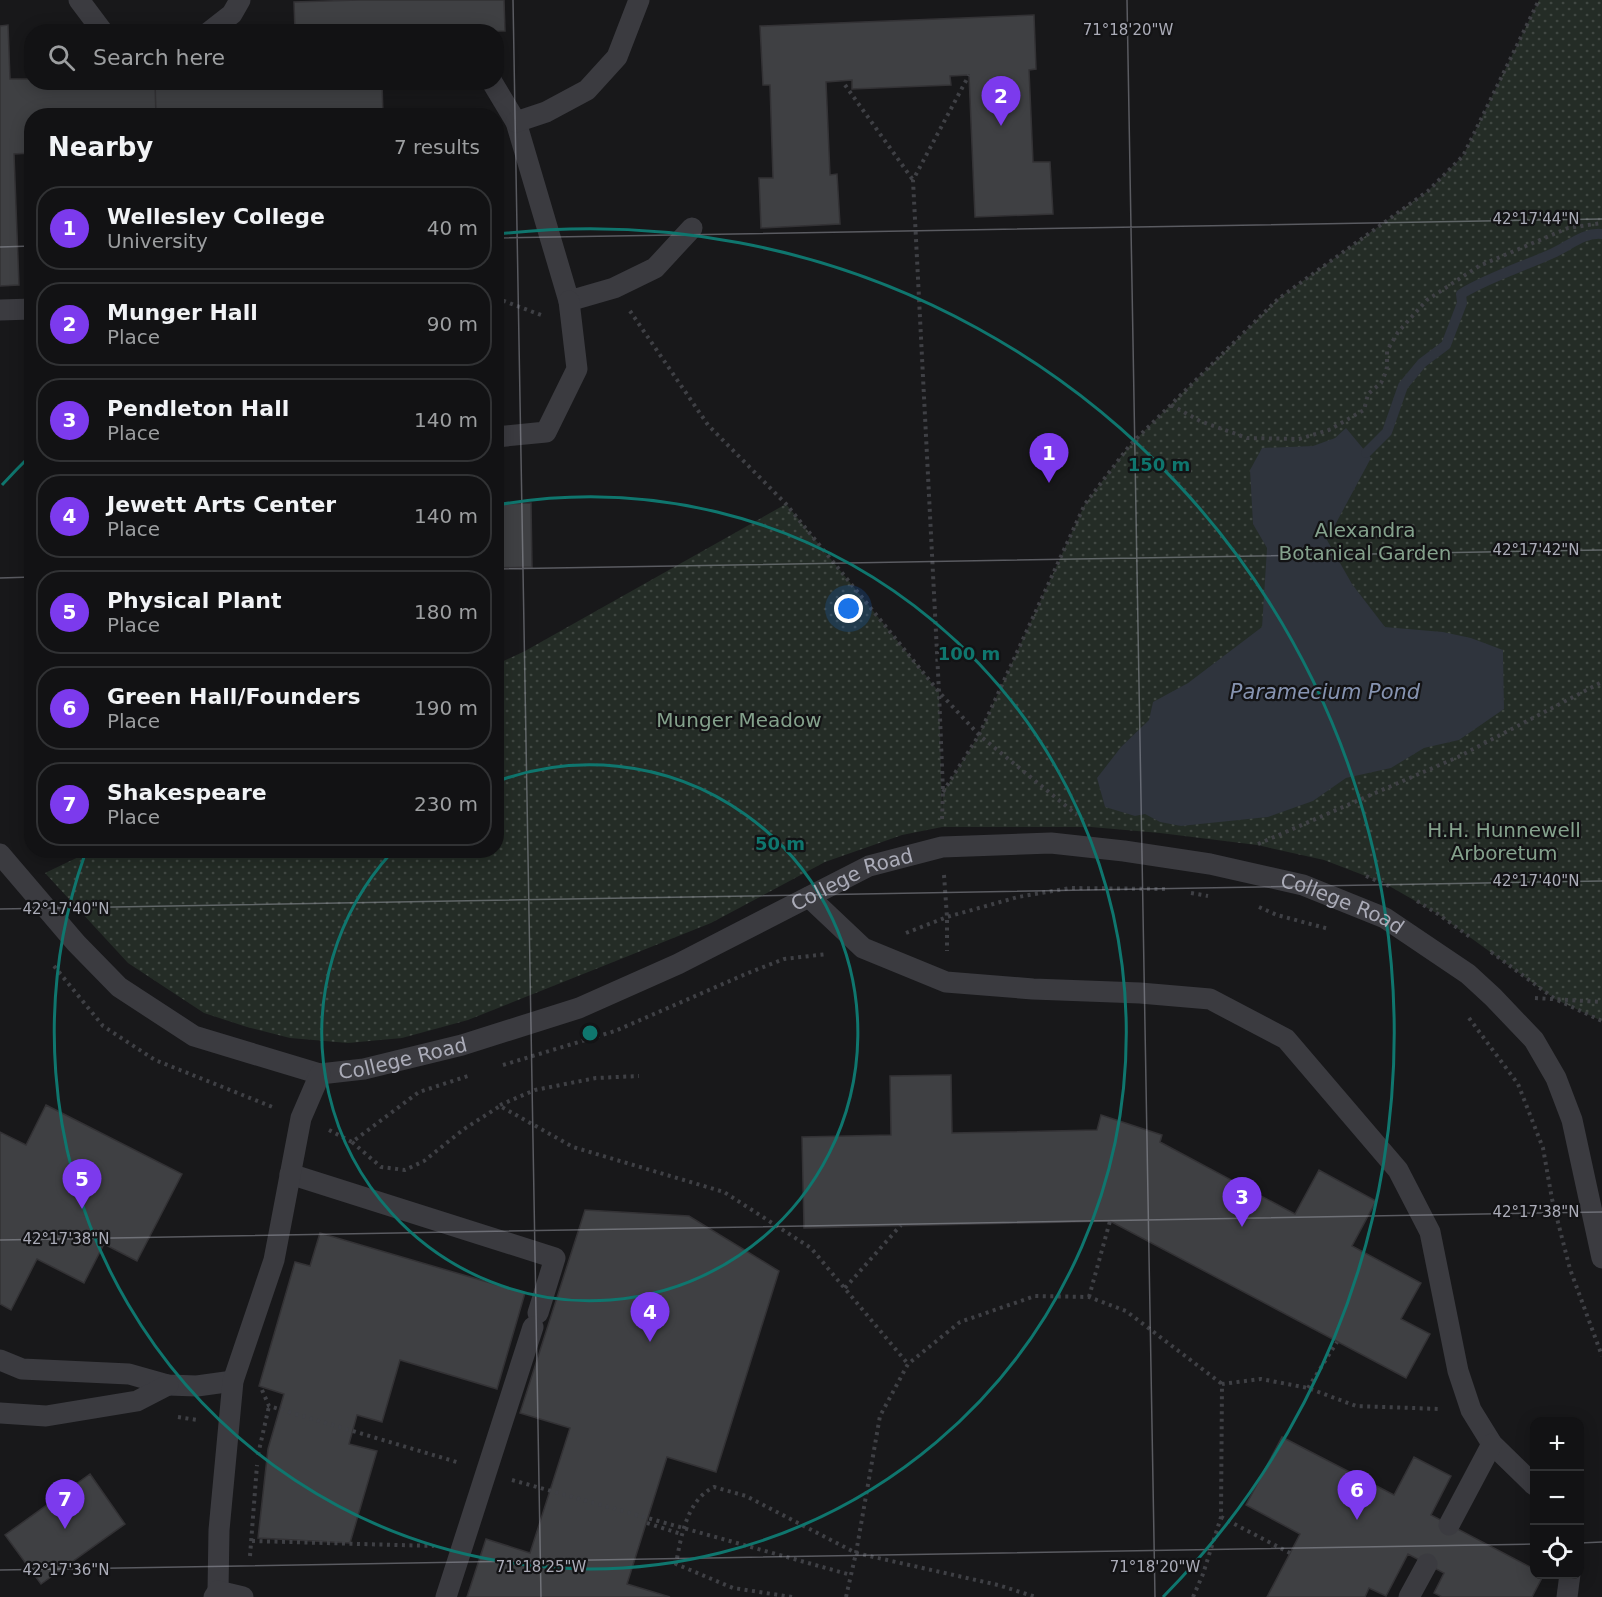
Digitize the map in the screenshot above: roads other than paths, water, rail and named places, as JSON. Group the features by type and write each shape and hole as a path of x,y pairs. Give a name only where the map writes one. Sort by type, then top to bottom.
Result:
{"lane":[{"path":"79,0 97,24"},
{"path":"219,24 232,14 240,0"},
{"path":"516,122 546,112 587,90 617,57 639,0"},
{"path":"497,90 516,122 570,311 577,369 546,432 504,436"},
{"path":"570,311 655,268 692,228"},
{"path":"0,310 24,309"},
{"name":"College Road","path":"0,854 76,943 119,987 194,1036 320,1074 364,1069 462,1045 579,1008 678,964 869,866 942,846 1051,843 1210,864 1303,885 1385,918 1467,974 1493,997 1534,1040 1556,1078 1572,1120 1602,1258"},
{"path":"809,897 863,948 946,982 1210,999 1286,1039 1398,1170 1430,1232 1458,1371 1471,1410 1492,1444 1530,1481"},
{"path":"243,1597 216,1594 219,1530 233,1381 274,1260 301,1118 320,1074"},
{"path":"290,1174 555,1258 446,1597"},
{"path":"0,1360 22,1369 129,1374 168,1385 197,1386 233,1381"},
{"path":"0,1413 46,1416 137,1401 168,1385"},
{"path":"1449,1524 1492,1444"},
{"path":"1409,1597 1427,1564"},
{"path":"1567,1597 1569,1579"}],"water":[{"name":"Paramecium Pond","path":"1346,428 1371,458 1327,540 1352,584 1385,627 1443,632 1471,638 1503,650 1504,709 1459,740 1424,748 1391,768 1346,778 1313,801 1268,817 1181,826 1160,822 1145,814 1135,816 1105,807 1097,778 1121,747 1149,720 1153,702 1188,683 1262,627 1267,548 1253,524 1250,470 1262,448 1313,446 1335,438"}],"waterway":[{"path":"1366,453 1387,432 1403,386 1422,363 1446,345 1462,303 1461,294 1588,235 1602,234"}],"place":[{"name":"Munger Hall","path":"1001,126"},
{"name":"Wellesley College","path":"1049,483"},
{"name":"Physical Plant","path":"82,1209"},
{"name":"Pendleton Hall","path":"1242,1227"},
{"name":"Jewett Arts Center","path":"650,1342"},
{"name":"Green Hall/Founders","path":"1357,1520"},
{"name":"Shakespeare","path":"65,1529"}],"park label":[{"name":"Alexandra Botanical Garden","path":"1365,542"},
{"name":"Munger Meadow","path":"739,720"},
{"name":"H.H. Hunnewell Arboretum","path":"1504,842"}]}
